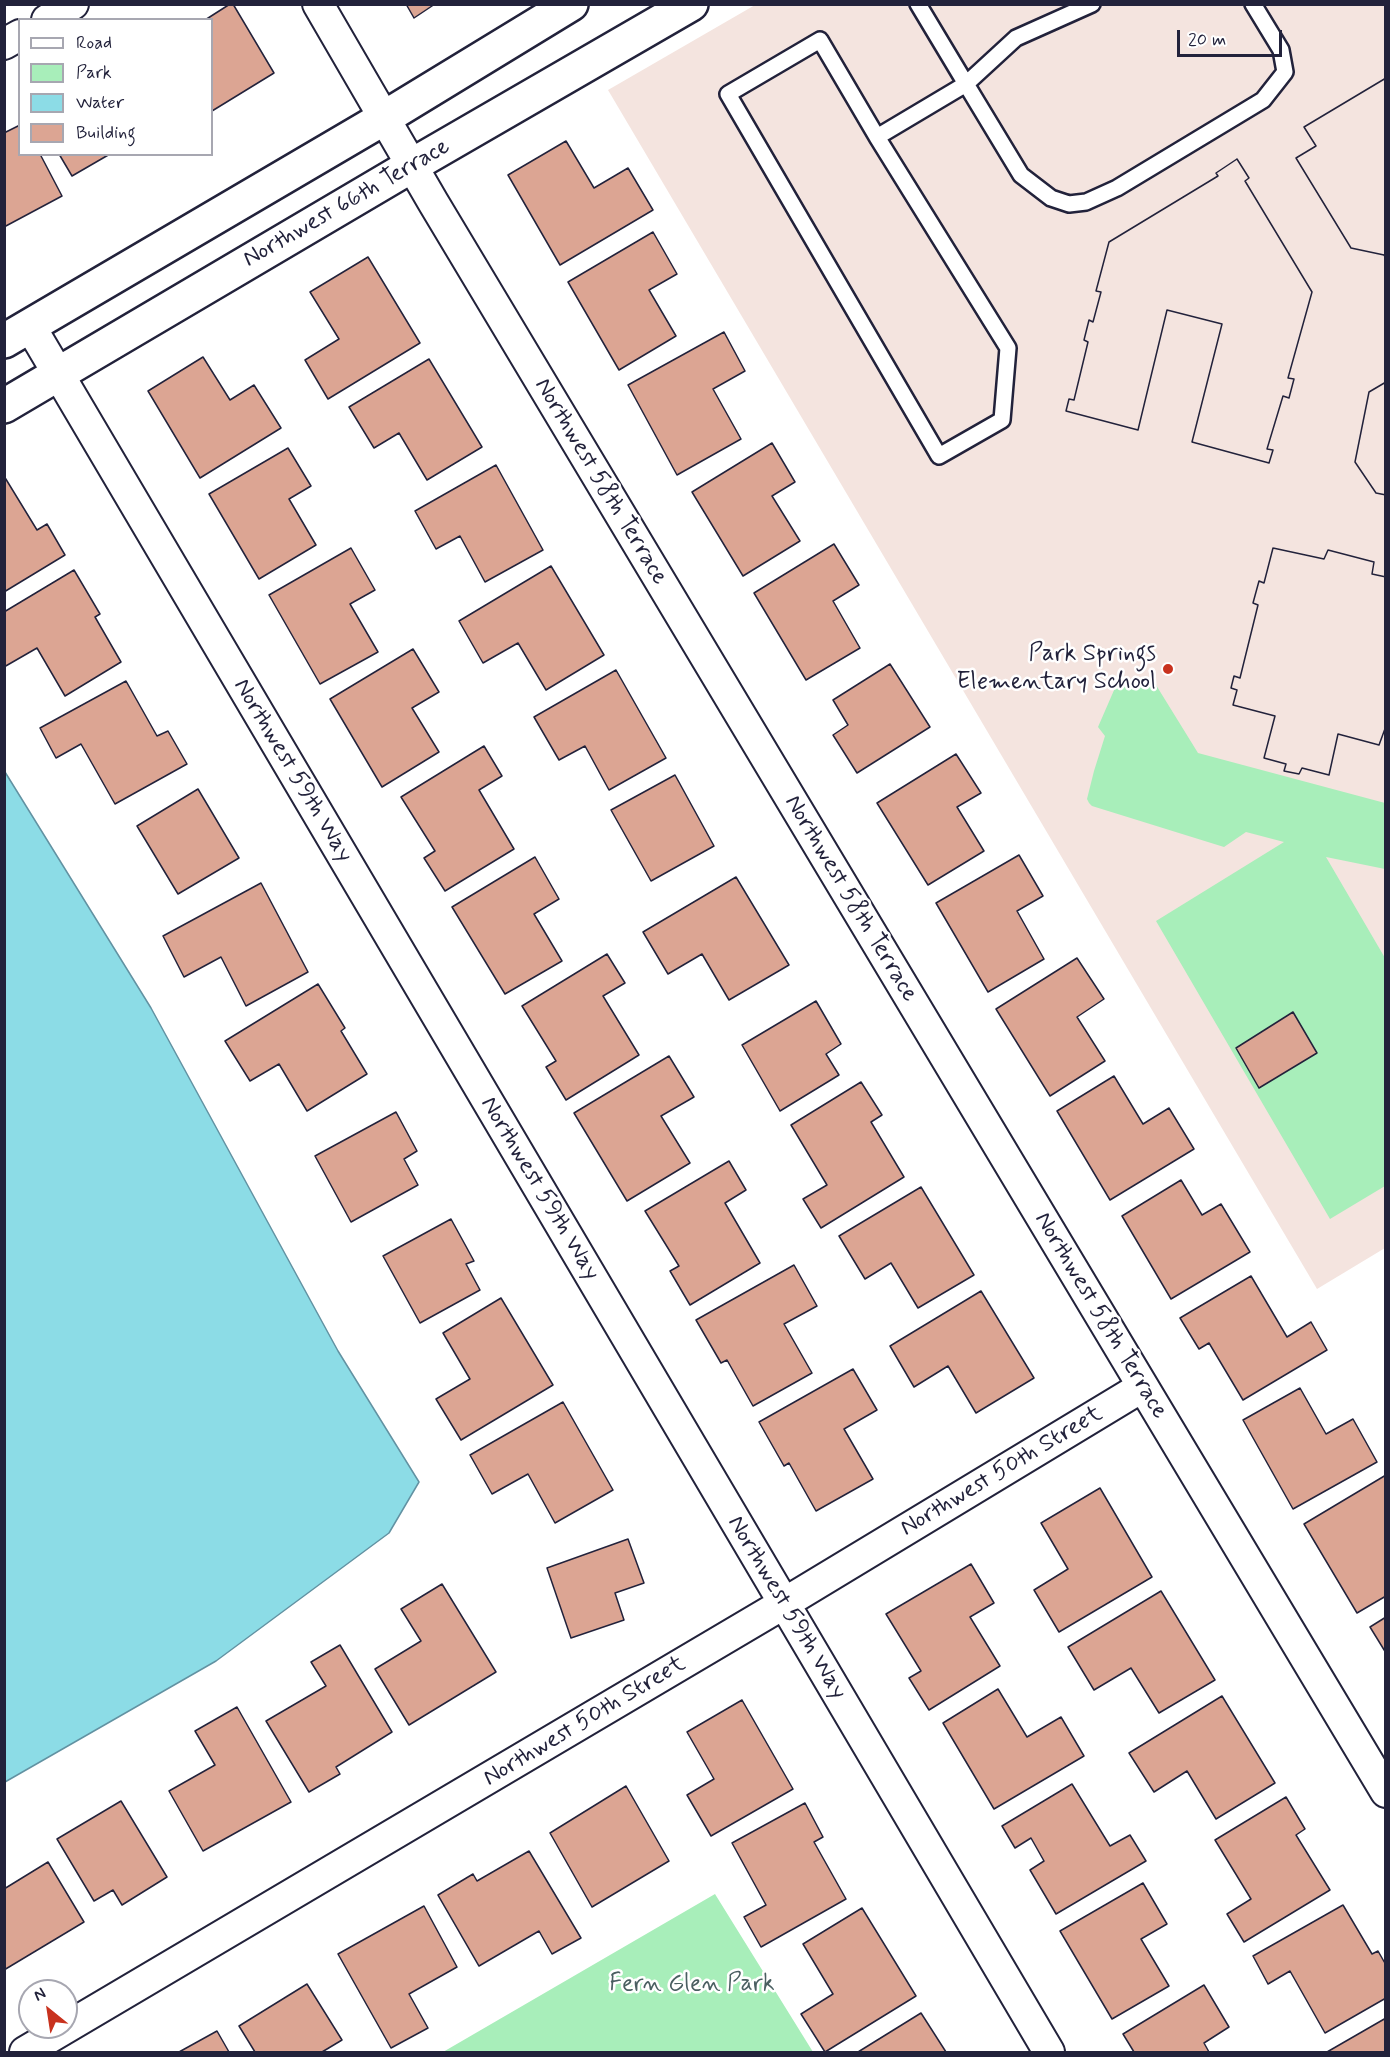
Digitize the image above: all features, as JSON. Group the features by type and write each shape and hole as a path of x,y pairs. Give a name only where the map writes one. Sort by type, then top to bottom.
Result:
{"street":[{"path":"50,18 73,4"},
{"name":"Northwest 58th Terrace","path":"318,4 411,166 1386,1792"},
{"path":"17,333 384,118 571,4"},
{"name":"Northwest 66th Terrace","path":"4,406 691,4"},
{"path":"4,44 18,36"},
{"name":"Northwest 59th Way","path":"17,333 59,374 1049,2052"},
{"name":"Northwest 50th Street","path":"25,2052 783,1604 1142,1387"}],"lane":[{"path":"918,4 1021,175 1051,198 1069,204 1086,202 1117,188 1263,100 1285,72 1281,50 1253,4"},
{"path":"877,137 966,84 1016,38 1092,4"},
{"path":"820,40 877,137 1008,348 1002,420 939,456 729,94 820,40"}],"shaded area":[{"name":"Park Springs Elementary School","path":"755,5 1385,5 1385,1248 1317,1289 608,90"}],"green space":[{"path":"1118,681 1156,685 1198,753 1385,803 1385,869 1326,857 1385,958 1385,1186 1330,1219 1156,921 1284,842 1246,832 1224,847 1092,806 1087,799 1105,736 1098,727"},
{"name":"Fern Glen Park","path":"715,1894 813,2052 443,2052"}],"water":[{"path":"5,772 151,1008 338,1351 419,1482 389,1533 216,1661 5,1782"}],"building":[{"path":"233,4 274,73 213,110 213,18 208,18"},
{"path":"406,4 435,4 414,18"},
{"path":"1386,78 1386,259 1384,255 1351,248 1296,158 1316,146 1304,127"},
{"path":"1386,78 1386,259 1384,255 1351,248 1296,158 1316,146 1304,127"},
{"path":"18,126 18,156 41,156 62,196 4,227 4,133"},
{"path":"566,141 594,188 628,168 653,210 560,265 508,175"},
{"path":"60,156 107,156 72,176"},
{"path":"1237,159 1249,178 1245,181 1312,292 1288,378 1294,379 1289,398 1283,396 1267,449 1273,450 1269,463 1192,442 1222,324 1167,310 1138,430 1066,411 1069,399 1074,400 1088,342 1084,340 1089,320 1093,322 1101,292 1096,291 1109,242 1218,176 1216,173"},
{"path":"1237,159 1249,178 1245,181 1312,292 1288,378 1294,379 1289,398 1283,396 1267,449 1273,450 1269,463 1192,442 1222,324 1167,310 1138,430 1066,411 1069,399 1074,400 1088,342 1084,340 1089,320 1093,322 1101,292 1096,291 1109,242 1218,176 1216,173"},
{"path":"653,232 677,274 649,290 676,336 619,370 568,282"},
{"path":"368,257 420,343 328,399 305,360 339,339 310,292"},
{"path":"724,332 745,371 713,389 741,439 677,475 628,385"},
{"path":"203,357 230,400 254,385 281,428 200,478 148,391"},
{"path":"429,359 482,447 427,480 399,433 374,448 349,407"},
{"path":"1386,382 1386,495 1376,493 1355,462 1369,392"},
{"path":"1386,382 1386,495 1376,493 1355,462 1369,392"},
{"path":"772,443 795,482 772,496 800,541 743,576 692,492"},
{"path":"288,448 311,486 289,499 316,545 259,579 209,494"},
{"path":"496,465 543,550 485,582 460,536 436,549 415,511"},
{"path":"4,476 37,530 47,524 65,555 4,592"},
{"path":"834,544 859,585 833,601 860,648 806,680 754,593"},
{"path":"351,548 375,590 350,604 378,652 320,684 269,595"},
{"path":"1273,548 1324,559 1328,550 1374,562 1372,574 1386,577 1386,726 1379,745 1338,734 1329,775 1302,768 1299,774 1284,771 1286,764 1264,758 1275,716 1233,705 1237,690 1231,688 1234,676 1240,678 1258,605 1253,603 1259,581 1264,583"},
{"path":"1273,548 1324,559 1328,550 1374,562 1372,574 1386,577 1386,726 1379,745 1338,734 1329,775 1302,768 1299,774 1284,771 1286,764 1264,758 1275,716 1233,705 1237,690 1231,688 1234,676 1240,678 1258,605 1253,603 1259,581 1264,583"},
{"path":"551,566 604,655 546,690 518,643 483,663 459,621"},
{"path":"74,570 100,614 95,617 121,662 65,696 37,648 4,667 4,612"},
{"path":"413,649 439,692 412,708 439,752 382,787 330,699"},
{"path":"890,664 930,727 857,773 833,735 848,725 833,700"},
{"path":"616,670 666,758 609,790 585,746 559,760 534,717"},
{"path":"126,681 157,736 168,731 187,764 115,804 81,744 56,758 40,728"},
{"path":"484,746 502,776 479,790 514,849 445,891 424,858 435,851 401,797"},
{"path":"956,754 981,793 957,807 984,851 928,885 877,803"},
{"path":"675,775 714,846 651,881 611,810"},
{"path":"198,789 239,858 178,894 137,826"},
{"path":"1019,855 1043,896 1017,911 1044,959 988,992 936,903"},
{"path":"535,857 559,899 534,914 562,961 505,994 452,907"},
{"path":"736,877 789,965 729,1000 702,954 668,974 643,932"},
{"path":"261,883 308,972 246,1006 221,957 184,977 163,936"},
{"path":"607,954 625,983 603,996 639,1055 566,1100 546,1067 556,1061 522,1006"},
{"path":"1077,958 1104,999 1077,1017 1105,1061 1050,1096 996,1009"},
{"path":"318,984 345,1028 341,1031 367,1074 307,1111 279,1064 250,1081 225,1041"},
{"path":"816,1001 841,1044 826,1054 839,1075 780,1111 742,1045"},
{"path":"1293,1012 1317,1053 1259,1088 1236,1048"},
{"path":"669,1056 694,1097 661,1116 690,1163 627,1201 574,1113"},
{"path":"1114,1076 1143,1124 1169,1108 1194,1149 1110,1200 1057,1111"},
{"path":"861,1082 882,1115 871,1122 904,1177 821,1228 803,1199 827,1185 791,1125"},
{"path":"396,1112 417,1151 404,1159 418,1185 351,1222 315,1156"},
{"path":"729,1161 746,1190 725,1203 760,1263 690,1305 670,1271 679,1266 645,1211"},
{"path":"1181,1180 1202,1215 1221,1204 1250,1252 1171,1299 1122,1216"},
{"path":"921,1187 974,1275 918,1308 891,1263 865,1279 839,1236"},
{"path":"451,1219 474,1261 466,1264 480,1290 420,1323 383,1256"},
{"path":"794,1265 817,1306 784,1324 812,1373 753,1406 727,1360 721,1363 696,1320"},
{"path":"1251,1276 1287,1337 1311,1322 1327,1350 1243,1400 1209,1343 1199,1349 1180,1318"},
{"path":"981,1291 1034,1378 976,1413 948,1366 914,1387 890,1346"},
{"path":"501,1298 553,1385 461,1440 436,1399 470,1379 443,1333"},
{"path":"853,1369 877,1410 844,1429 873,1479 816,1511 789,1463 784,1466 759,1422"},
{"path":"1300,1388 1326,1434 1353,1419 1377,1462 1293,1509 1243,1420"},
{"path":"563,1402 613,1490 555,1523 528,1474 492,1494 470,1455"},
{"path":"1386,1475 1386,1596 1357,1613 1304,1524"},
{"path":"1100,1488 1152,1577 1059,1632 1034,1590 1068,1569 1041,1523"},
{"path":"628,1539 644,1583 615,1593 624,1620 571,1638 547,1568"},
{"path":"971,1564 994,1603 970,1617 1000,1666 929,1710 909,1678 921,1671 886,1614"},
{"path":"442,1584 496,1672 409,1725 375,1669 421,1641 401,1609"},
{"path":"1161,1591 1215,1680 1159,1713 1131,1668 1094,1690 1068,1647"},
{"path":"1386,1617 1386,1653 1370,1627"},
{"path":"340,1645 392,1732 336,1767 340,1774 309,1792 266,1721 326,1686 311,1662"},
{"path":"998,1689 1027,1737 1061,1717 1084,1756 994,1809 943,1723"},
{"path":"1222,1696 1275,1783 1216,1819 1187,1771 1154,1792 1129,1753"},
{"path":"742,1700 793,1789 711,1836 687,1795 714,1779 687,1732"},
{"path":"237,1707 291,1802 203,1851 169,1791 215,1765 195,1731"},
{"path":"1072,1784 1110,1846 1130,1835 1146,1861 1056,1914 1030,1870 1044,1861 1031,1838 1015,1848 1002,1826"},
{"path":"626,1786 669,1861 592,1907 550,1833"},
{"path":"1286,1797 1305,1829 1296,1835 1330,1890 1244,1942 1227,1914 1251,1899 1215,1840"},
{"path":"121,1801 167,1877 122,1905 113,1890 94,1901 57,1839"},
{"path":"805,1803 823,1837 814,1842 846,1899 761,1947 744,1917 766,1905 732,1843"},
{"path":"529,1851 581,1938 552,1954 539,1931 479,1966 438,1895 473,1874 477,1881"},
{"path":"48,1862 84,1922 4,1970 4,1889"},
{"path":"1143,1883 1167,1924 1141,1939 1169,1986 1112,2019 1060,1931"},
{"path":"1343,1905 1372,1954 1378,1951 1386,1965 1386,1998 1325,2033 1290,1971 1268,1984 1253,1956"},
{"path":"424,1906 457,1967 409,1994 428,2028 391,2048 338,1954"},
{"path":"862,1908 916,1996 825,2052 801,2014 833,1994 803,1944"},
{"path":"307,1984 342,2040 322,2052 255,2052 239,2026"},
{"path":"1204,1985 1229,2027 1204,2043 1209,2052 1134,2052 1123,2034"},
{"path":"921,2013 946,2052 858,2052"},
{"path":"1386,2018 1386,2052 1327,2052"},
{"path":"217,2031 229,2052 179,2052"}],"place":[{"name":"Park Springs Elementary School","path":"1168,669"}]}
